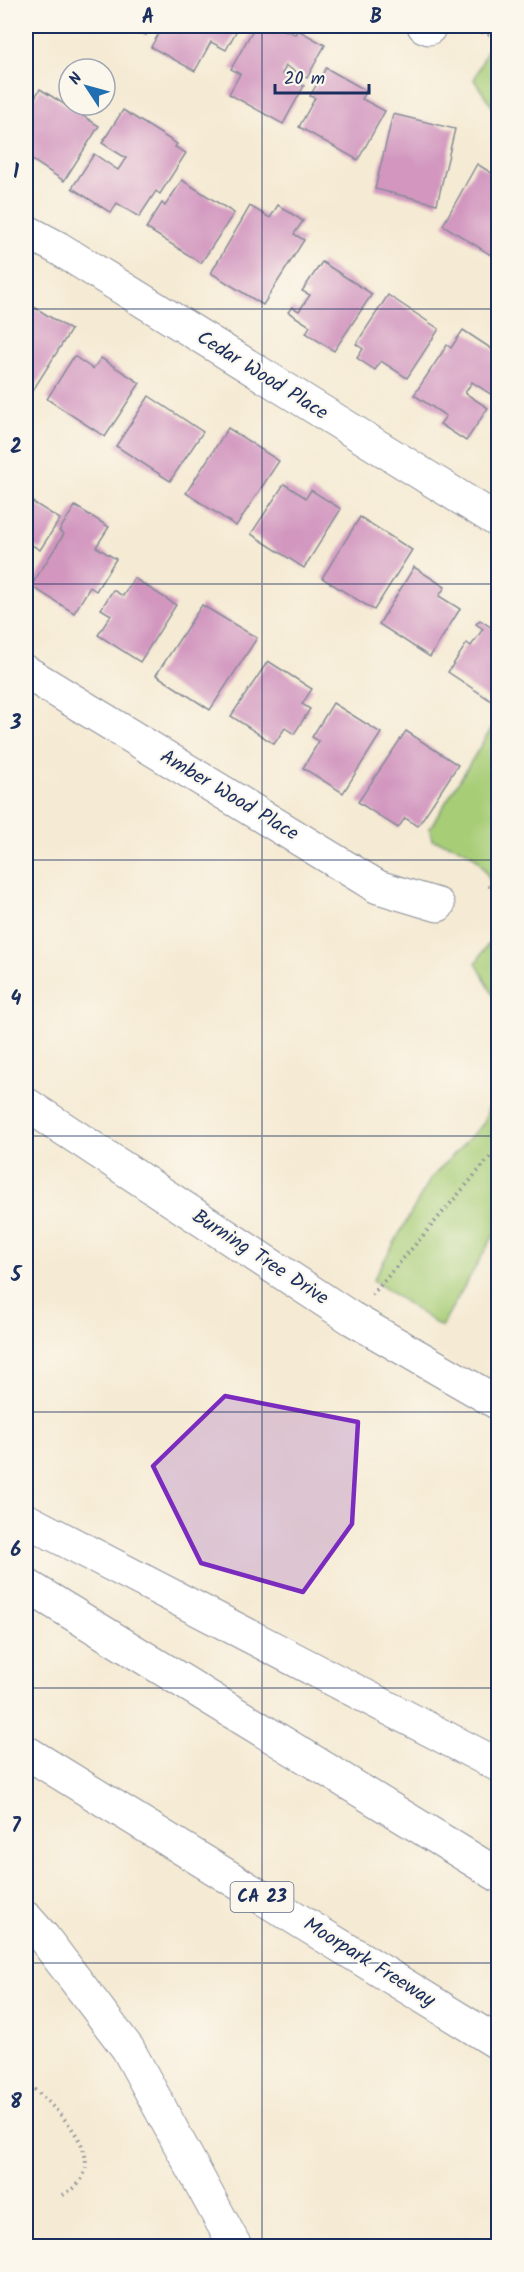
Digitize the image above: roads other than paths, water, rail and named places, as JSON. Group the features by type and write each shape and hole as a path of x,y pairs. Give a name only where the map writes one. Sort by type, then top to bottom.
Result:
{"main road":[{"name":"Cedar Wood Place","path":"26,231 58,248 498,521"},
{"name":"Amber Wood Place","path":"26,672 378,887 438,905"},
{"name":"Burning Tree Drive","path":"26,1104 351,1318 498,1403"},
{"path":"26,1520 498,1765"},
{"path":"26,1586 498,1875"},
{"name":"Moorpark Freeway","path":"26,1752 498,2043"},
{"path":"26,1918 128,2049 235,2247"}]}
